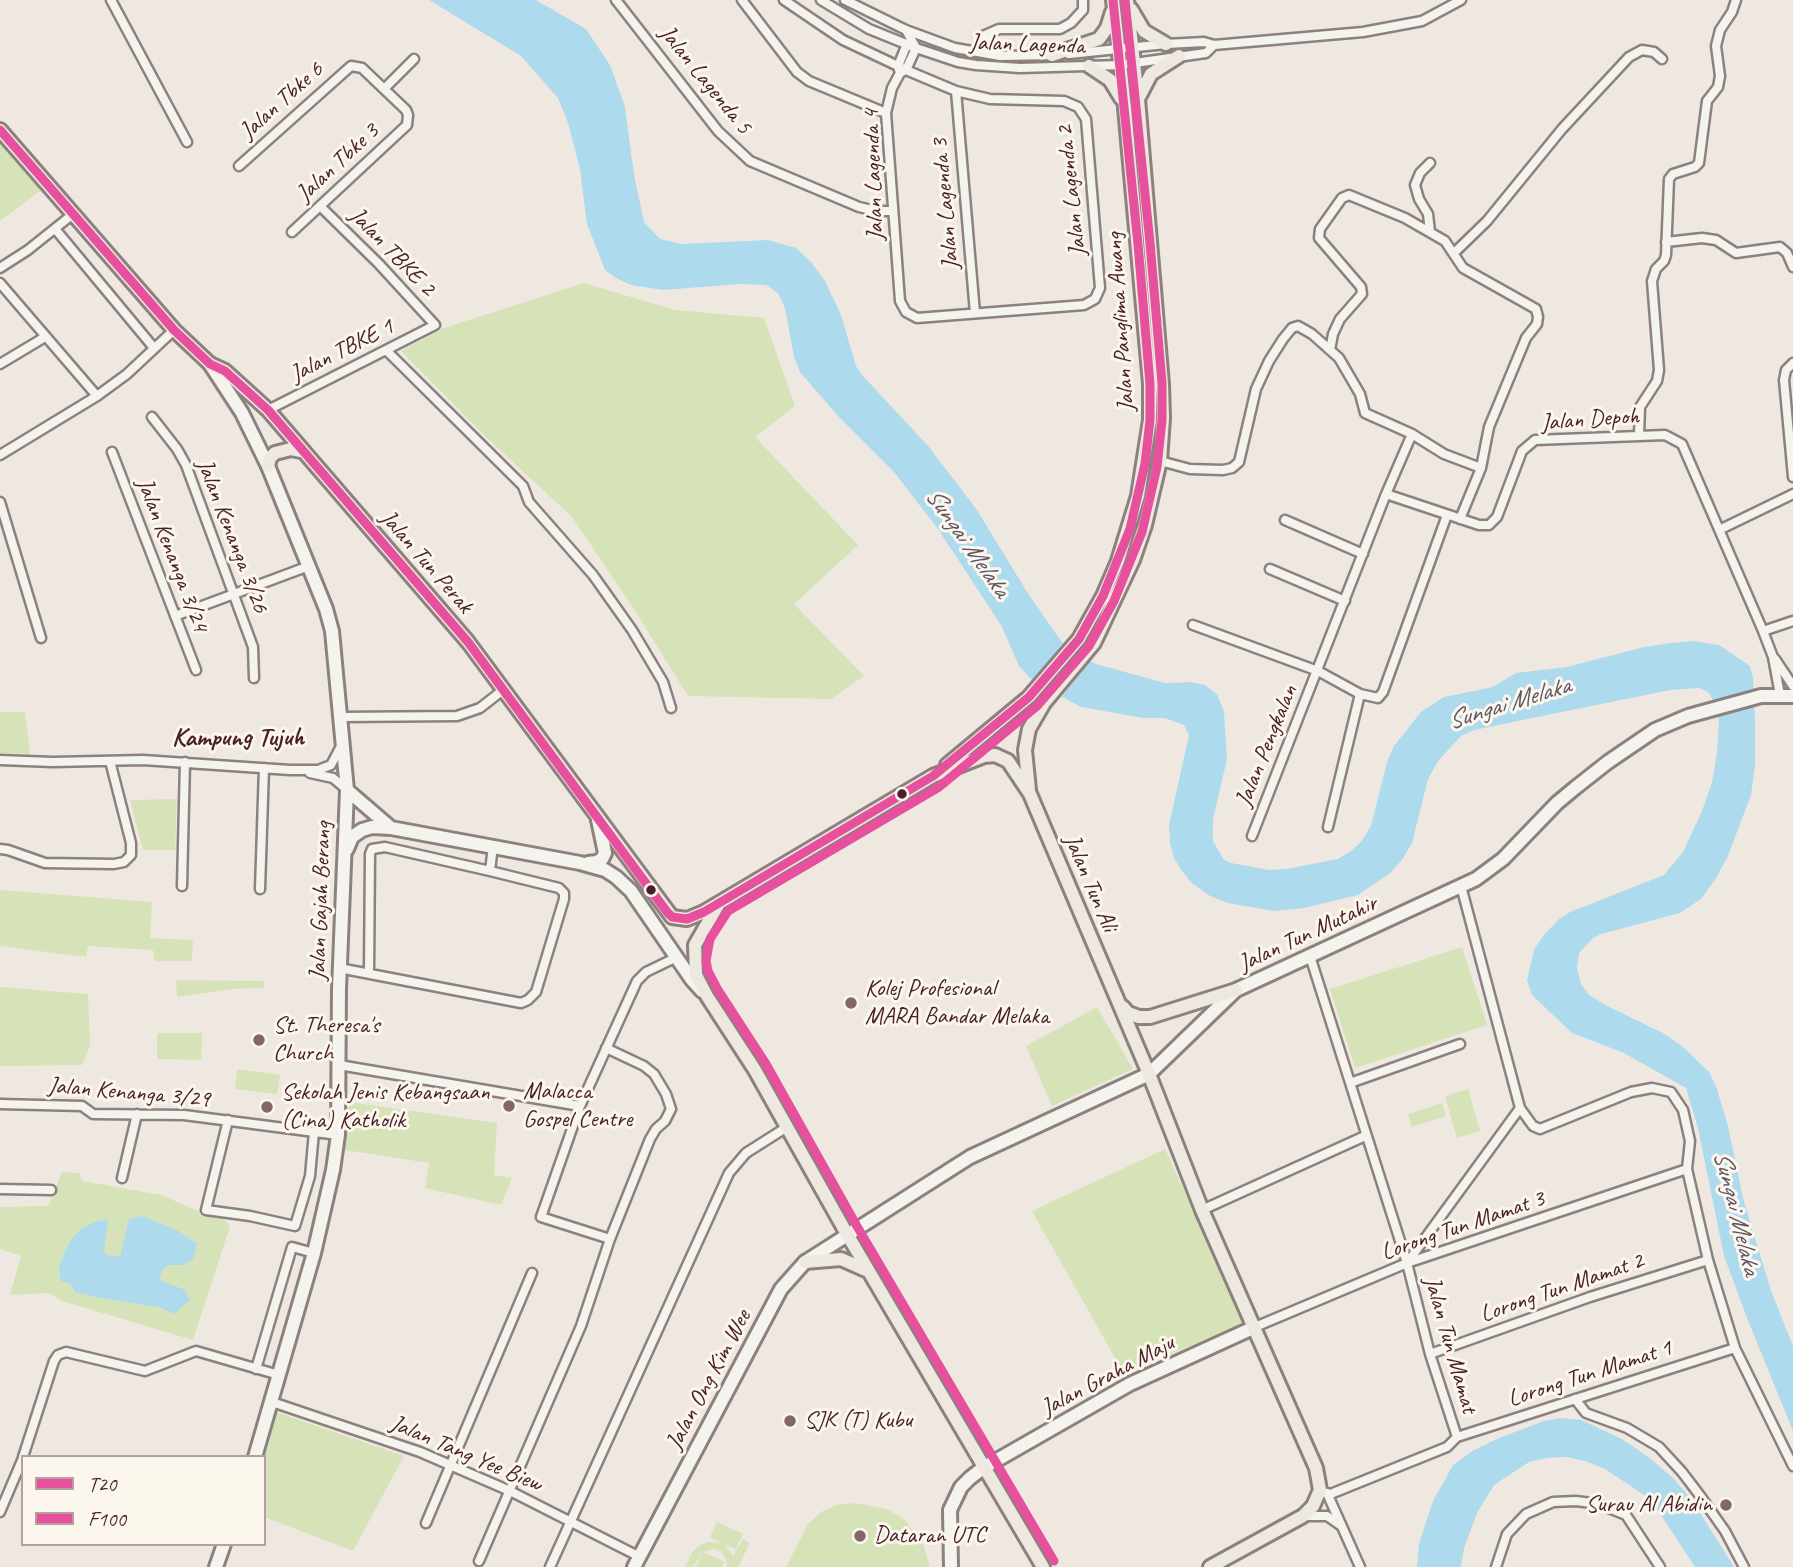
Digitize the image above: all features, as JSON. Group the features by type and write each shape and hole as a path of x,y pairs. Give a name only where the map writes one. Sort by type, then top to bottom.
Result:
{"main road":[{"path":"1127,1 1144,31 1167,44"},
{"name":"Jalan Panglima Awang","path":"1030,794 1026,738 1044,703 1092,646 1133,560 1145,525 1160,461 1162,384 1127,1"},
{"path":"1052,55 1094,43 1099,39 1107,29 1113,2"},
{"name":"Jalan Panglima Awang","path":"933,776 990,732 1029,697 1080,637 1103,596 1130,529 1145,464 1150,421 1150,384 1113,2"},
{"path":"1138,99 1151,74 1179,56"},
{"path":"1089,66 1110,80 1125,108"},
{"name":"Jalan Tun Perak","path":"0,130 174,330 210,364 225,371 268,410 301,452 468,642 672,917 687,919 719,902"},
{"path":"268,466 271,458 282,450 301,452"},
{"name":"Jalan Tun Ali","path":"719,902 933,776 975,758 995,755 1008,761 1030,794 1149,1074 1202,1210 1316,1468"},
{"path":"719,902 695,945 696,975 755,1070 868,1271 1043,1567"},
{"path":"1120,1004 1128,1013 1150,1017 1236,990"},
{"path":"805,1262 841,1259 868,1271"},
{"path":"1210,1567 1303,1516 1314,1506 1319,1497 1316,1468"}],"street":[{"path":"111,0 187,142"},
{"name":"Jalan Lagenda 5","path":"616,0 718,131 750,161 859,207 893,211"},
{"path":"742,0 797,72 809,81 886,113"},
{"name":"Jalan Lagenda 2","path":"784,0 843,40 901,70 956,91 990,99 1064,101 1083,112 1086,119 1100,288 1096,299 1084,305 975,313"},
{"name":"Jalan Lagenda","path":"821,0 856,23 958,62 976,65 1020,68 1134,64 1206,53 1214,45 1204,42 1052,55 1000,56 955,48 927,39 845,0"},
{"path":"1000,56 983,36 999,29 1060,29 1071,23 1083,10 1083,0"},
{"path":"1214,45 1392,27 1422,21 1461,0"},
{"path":"1639,435 1640,407 1657,381 1659,370 1652,281 1656,269 1664,261 1669,180 1673,174 1695,167 1699,163 1707,101 1718,87 1720,76 1716,46 1720,30 1732,12 1736,0"},
{"path":"906,30 912,45 927,39"},
{"name":"Jalan Lagenda 4","path":"912,45 892,88 886,113 900,301 906,312 917,318 975,313"},
{"path":"1454,253 1487,221 1562,129 1629,57 1642,50 1654,52 1662,59"},
{"path":"384,88 414,59"},
{"name":"Jalan Tbke 6","path":"239,166 351,66 362,68 384,88"},
{"name":"Jalan Tbke 3","path":"292,232 407,125 409,120 406,110 384,88"},
{"name":"Jalan Lagenda 3","path":"956,91 975,313"},
{"path":"1430,163 1420,173 1416,185 1419,199 1428,214 1430,232"},
{"path":"1330,350 1340,318 1362,294 1361,287 1319,238 1320,229 1342,198 1349,195 1356,196 1445,241 1463,268 1535,309 1537,324 1526,338 1489,427 1481,468 1460,519"},
{"name":"Jalan TBKE 2","path":"320,206 379,264 435,325"},
{"path":"0,268 56,230 73,214"},
{"path":"56,230 154,348"},
{"path":"1666,242 1702,238 1716,240 1735,253 1780,247 1787,253 1793,267"},
{"path":"0,284 97,396"},
{"name":"Jalan TBKE 1","path":"268,410 435,325"},
{"path":"1160,461 1189,469 1223,470 1232,468 1239,462 1256,389 1269,361 1293,328 1303,327 1330,350 1348,372 1360,394 1365,413 1412,434 1444,454 1481,468"},
{"path":"0,455 97,396 127,374 174,330"},
{"path":"0,364 45,337"},
{"path":"386,350 523,486 529,502 593,575 632,629 663,682 671,708"},
{"path":"1793,363 1786,370 1784,380 1793,477"},
{"name":"Jalan Gajah Berang","path":"210,364 242,413 268,466 332,631 347,790 339,968 338,1135 328,1199 256,1455"},
{"name":"Jalan Kenanga 3/26","path":"152,417 186,465 253,647 254,678"},
{"path":"1318,671 1412,434"},
{"name":"Jalan Depoh","path":"1387,494 1479,526 1489,525 1494,522 1522,451 1535,440 1665,435 1682,444 1721,529 1787,695"},
{"name":"Jalan Kenanga 3/24","path":"113,453 196,670"},
{"path":"1721,529 1793,495"},
{"path":"0,502 41,638"},
{"path":"1193,625 1318,671 1360,694 1378,698 1383,692 1447,515"},
{"path":"1284,520 1363,554"},
{"path":"175,616 309,566"},
{"path":"1270,569 1345,601"},
{"path":"1763,631 1793,621"},
{"name":"Jalan Depoh","path":"1773,657 1793,685"},
{"name":"Jalan Pengkalan","path":"1252,836 1318,671"},
{"path":"341,717 457,716 480,708 503,690"},
{"path":"1328,827 1360,694"},
{"name":"Jalan Tun Mutahir","path":"847,1234 970,1157 1149,1074 1236,990 1476,879 1503,859 1557,803 1620,754 1671,722 1761,696 1787,695"},
{"path":"290,770 326,768 336,759 342,742"},
{"path":"0,760 185,762 290,770 333,778 391,828"},
{"path":"0,849 45,863 124,862 131,855 131,843 110,761"},
{"path":"182,886 185,762"},
{"path":"260,889 264,768"},
{"path":"580,863 602,859 604,846 598,820"},
{"path":"343,861 352,837 372,827 493,846 605,870 631,891 692,980 707,996"},
{"path":"490,871 493,846"},
{"path":"339,968 521,1003 536,992 564,893 559,888 490,871 385,847 373,849 370,854 369,972"},
{"path":"1461,886 1520,1108 1533,1126 1540,1129 1631,1092 1652,1088 1671,1092 1683,1110 1690,1141 1687,1170 1708,1260 1735,1348 1793,1466"},
{"name":"Jalan Tun Mamat","path":"1310,956 1407,1264 1430,1354 1457,1437"},
{"path":"610,1239 541,1217 580,1106 637,981 646,972 677,957"},
{"path":"1350,1083 1460,1044"},
{"path":"480,1561 581,1326 610,1239 650,1139 671,1109 654,1074 644,1066 606,1048"},
{"path":"339,1065 580,1106"},
{"name":"Jalan Kenanga 3/29","path":"0,1104 82,1106 93,1114 184,1115 338,1135"},
{"path":"1407,1264 1520,1108"},
{"path":"122,1178 136,1114"},
{"path":"228,1121 206,1210 295,1226 310,1177 314,1132"},
{"path":"550,1567 729,1173 746,1153 787,1127"},
{"path":"1202,1210 1365,1136"},
{"name":"Lorong Tun Mamat 3","path":"1255,1327 1407,1264 1687,1170"},
{"path":"0,1189 51,1190"},
{"name":"Jalan Ong Kim Wee","path":"637,1562 781,1289 805,1262 847,1234"},
{"path":"256,1369 292,1247 314,1253"},
{"name":"Lorong Tun Mamat 2","path":"1430,1354 1590,1297 1708,1260"},
{"path":"426,1523 532,1273"},
{"name":"Jalan Graha Maju","path":"951,1567 950,1510 961,1487 983,1468 1130,1384 1255,1327"},
{"name":"Lorong Tun Mamat 1","path":"1328,1495 1447,1447 1457,1437 1735,1348"},
{"path":"24,1455 54,1361 58,1355 66,1352 145,1371 196,1351 278,1376"},
{"path":"1575,1399 1586,1413 1627,1428 1659,1447 1701,1497 1725,1531 1744,1567"},
{"name":"Jalan Tang Yee Biew","path":"272,1402 452,1465 571,1522 637,1562"},
{"path":"0,1512 21,1462"},
{"path":"1316,1468 1360,1567"},
{"path":"1496,1567 1507,1534 1526,1514 1553,1502 1576,1501 1599,1504 1626,1515 1660,1567"},
{"path":"1303,1516 1327,1516 1342,1527"},
{"path":"216,1567 223,1546"}],"green space":[{"path":"0,126 48,185 0,221"},
{"path":"584,283 675,310 764,318 795,406 755,437 858,545 794,604 864,676 831,699 688,696 572,517 484,435 401,351 444,328"},
{"path":"0,712 25,712 30,754 0,753"},
{"path":"177,799 175,850 143,850 130,800"},
{"path":"0,890 152,902 150,938 193,940 192,961 155,961 153,950 88,946 86,957 0,946"},
{"path":"1462,947 1487,1025 1355,1068 1330,989"},
{"path":"176,980 264,981 264,988 232,989 177,997"},
{"path":"0,987 88,994 90,1046 82,1065 0,1066"},
{"path":"1097,1007 1133,1069 1052,1106 1026,1046"},
{"path":"157,1033 202,1033 201,1060 157,1059"},
{"path":"237,1069 280,1075 277,1094 235,1089"},
{"path":"1468,1089 1480,1131 1457,1138 1445,1096"},
{"path":"349,1102 497,1123 494,1175 512,1178 501,1205 425,1188 429,1163 345,1150"},
{"path":"1442,1103 1446,1116 1412,1127 1408,1114"},
{"path":"1165,1149 1247,1324 1123,1372 1032,1211"},
{"path":"62,1172 79,1173 82,1181 161,1195 196,1210 220,1216 230,1226 193,1340 62,1301 49,1293 10,1295 21,1256 0,1249 0,1207 48,1206"},
{"path":"276,1412 404,1456 353,1551 266,1518 266,1455 263,1455"},
{"name":"Dataran UTC","path":"855,1503 887,1509 904,1519 923,1544 930,1567 786,1567 808,1524 821,1512 837,1505"},
{"path":"717,1522 743,1534 736,1549 725,1545 733,1556 743,1539 750,1543 738,1567 727,1567 722,1553 714,1549 703,1552 725,1562 722,1567 696,1567 702,1553 693,1567 685,1567 693,1551 700,1545 708,1542 722,1543 710,1537"}],"water":[{"name":"Sungai Melaka","path":"429,0 536,0 586,29 610,65 625,107 634,175 644,222 660,239 681,244 768,240 796,248 825,281 841,315 856,366 929,447 977,510 1027,592 1061,641 1074,653 1096,664 1165,683 1191,682 1205,685 1217,694 1224,712 1227,759 1213,819 1213,841 1224,860 1269,870 1286,869 1338,859 1351,851 1361,842 1371,826 1387,762 1394,746 1421,712 1444,697 1493,687 1516,673 1567,667 1644,647 1671,643 1693,641 1719,645 1750,666 1755,720 1755,766 1751,795 1728,856 1716,878 1701,899 1680,913 1593,938 1579,953 1577,968 1581,984 1589,995 1663,1033 1683,1047 1709,1072 1716,1086 1728,1126 1743,1198 1771,1291 1793,1346 1793,1431 1724,1256 1698,1128 1686,1088 1624,1053 1572,1033 1532,995 1527,980 1534,950 1559,919 1570,912 1664,875 1683,852 1712,782 1717,753 1717,706 1708,692 1699,688 1670,690 1474,730 1461,736 1438,761 1428,779 1412,843 1402,860 1389,874 1358,895 1304,908 1274,911 1228,903 1210,896 1192,883 1181,870 1170,843 1169,825 1189,735 1184,725 1164,718 1143,718 1081,707 1033,681 1019,666 1001,625 938,529 894,472 838,416 800,372 794,357 785,308 778,293 766,285 740,284 663,290 631,285 605,270 587,224 580,169 568,123 558,98 521,56"},
{"path":"142,1216 177,1230 197,1244 193,1259 184,1265 167,1265 162,1271 160,1280 185,1290 190,1300 174,1314 159,1307 75,1292 71,1284 61,1281 59,1268 64,1253 81,1229 97,1221 108,1220 104,1251 107,1255 120,1257 129,1219"},
{"path":"1561,1418 1581,1420 1622,1439 1672,1477 1692,1500 1734,1567 1695,1567 1653,1503 1644,1495 1605,1469 1566,1457 1529,1462 1494,1485 1477,1513 1464,1548 1461,1567 1417,1567 1419,1544 1433,1501 1453,1465 1474,1450 1499,1438 1544,1421"}],"pier":[{"path":"1065,640 1091,658 1060,699 1032,684"}],"transit line":[{"name":"T20","path":"0,130 174,330 210,364 225,371 268,410 468,642 667,912 672,917 687,919 704,912 933,776 1029,697 1079,639 1103,596 1130,529 1145,464 1150,420 1150,384 1138,244 1113,0"},
{"name":"F100","path":"1054,1561 858,1228 766,1064 718,990 706,961 710,939 728,911 939,787 1037,706 1089,646 1114,601 1142,532 1157,467 1162,420 1162,383 1150,243 1125,0"}],"place":[{"name":"Kolej Profesional MARA Bandar Melaka","path":"851,1003"},
{"name":"St. Theresa's Church","path":"259,1040"},
{"name":"Malacca Gospel Centre","path":"509,1106"},
{"name":"Sekolah Jenis Kebangsaan (Cina) Katholik","path":"267,1107"},
{"name":"SJK (T) Kubu","path":"790,1421"},
{"name":"Surau Al Abidin","path":"1726,1505"},
{"name":"Dataran UTC","path":"860,1536"}],"district":[{"name":"Kampung Tujuh","path":"238,738"}]}
